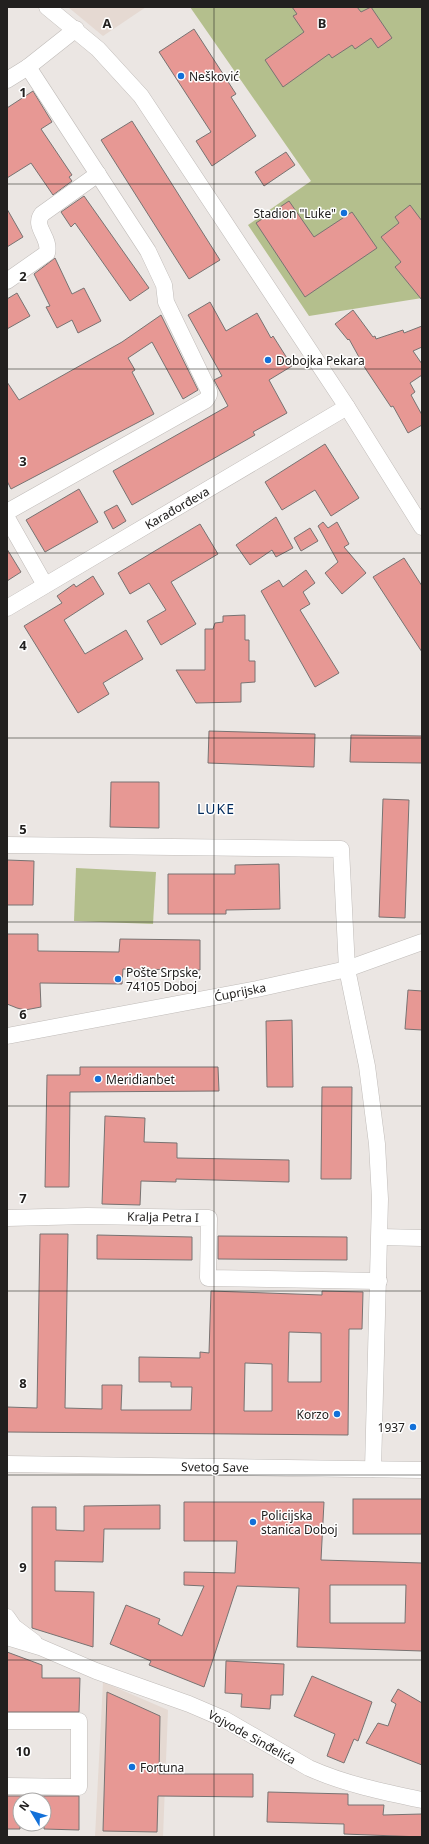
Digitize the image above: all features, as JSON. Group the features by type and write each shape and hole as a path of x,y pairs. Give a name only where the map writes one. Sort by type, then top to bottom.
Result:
{"street":[{"path":"47,7 76,29 112,63 141,96 347,406 422,527"},
{"path":"7,80 28,67 76,29"},
{"path":"7,512 206,400 209,395 209,391 166,302 164,285 148,251 28,67"},
{"path":"7,280 47,253 47,240 38,225 38,218 98,174"},
{"name":"Karađorđeva","path":"7,608 347,406"},
{"path":"7,518 45,585"},
{"path":"7,845 341,849 347,969 367,1066 380,1199 373,1469"},
{"name":"Ćuprijska","path":"7,1036 257,989 347,969 422,942"},
{"name":"Kralja Petra I","path":"7,1218 87,1216 208,1218 208,1278 379,1280"},
{"path":"380,1237 422,1238"},
{"name":"Svetog Save","path":"7,1464 422,1470"},
{"name":"Vojvode Sinđelića","path":"7,1617 14,1627 40,1647"},
{"name":"Vojvode Sinđelića","path":"7,1637 40,1647 96,1671 190,1704 224,1719 309,1768 323,1774 358,1786 422,1800"},
{"path":"7,1721 79,1721 79,1786 7,1786"}],"shaded area":[{"path":"68,7 146,7 103,36"},
{"path":"103,1682 168,1710 163,1837 95,1837"}],"green space":[{"path":"190,7 422,7 422,298 309,316 248,225 311,181"},
{"path":"76,868 156,872 153,924 74,921"}],"building":[{"path":"292,7 357,7 361,12 371,7 392,38 378,48 371,38 355,49 352,45 332,58 329,54 283,87 265,60 304,32 293,16 297,14"},
{"path":"194,29 236,94 231,97 256,136 212,166 196,141 211,132 159,52"},
{"path":"33,91 52,122 41,129 72,175 69,177 72,181 53,195 31,163 7,178 7,108"},
{"path":"132,121 220,260 189,279 101,140"},
{"path":"286,152 295,165 264,186 255,172"},
{"path":"84,196 149,288 130,301 75,223 71,227 61,212"},
{"path":"289,201 314,237 352,212 377,248 305,297 256,223"},
{"path":"410,205 422,221 422,300 395,267 401,262 381,237 399,223 395,217"},
{"path":"7,209 23,237 7,247"},
{"path":"55,258 72,294 84,288 101,321 78,333 72,320 57,328 46,307 50,306 34,274"},
{"path":"17,293 30,316 7,329 7,299"},
{"path":"210,302 226,331 257,313 271,338 273,336 292,366 269,380 287,413 253,432 255,435 132,505 113,471 228,406 214,380 222,376 188,315"},
{"path":"353,310 376,339 403,330 404,333 422,326 422,347 413,351 422,364 422,375 410,383 415,392 411,395 422,415 422,425 408,433 393,406 391,407 365,368 349,339 348,340 335,324"},
{"path":"161,315 198,390 183,399 152,342 128,358 135,370 132,372 154,414 11,489 7,481 7,382 19,400 122,342"},
{"path":"325,444 359,498 331,516 315,490 282,510 265,482"},
{"path":"79,489 98,522 45,552 26,520"},
{"path":"117,505 126,521 113,529 104,512"},
{"path":"276,517 293,548 276,557 272,550 250,565 236,545"},
{"path":"323,522 328,528 337,522 349,544 344,547 366,573 342,594 325,573 338,562 318,526"},
{"path":"200,524 218,554 171,582 196,624 161,645 147,621 166,610 149,583 130,594 118,573"},
{"path":"310,528 318,541 301,551 294,538"},
{"path":"7,549 21,572 7,581"},
{"path":"404,558 422,586 422,652 373,577"},
{"path":"306,570 315,583 303,592 310,604 300,610 339,673 315,687 261,591 279,580 283,587"},
{"path":"93,576 104,594 64,620 85,654 126,630 143,659 103,683 109,694 78,713 24,626 62,603 57,596 74,584 76,587"},
{"path":"245,615 245,640 249,640 249,661 255,661 255,682 241,683 241,702 196,703 176,670 205,670 205,629 213,629 215,623 223,622 223,616"},
{"path":"209,731 315,734 314,767 208,763"},
{"path":"351,735 422,736 422,763 350,762"},
{"path":"111,782 159,782 159,828 110,827"},
{"path":"383,799 409,800 405,918 379,917"},
{"path":"7,860 34,861 33,905 7,905"},
{"path":"279,864 280,909 226,910 226,914 168,914 168,874 235,874 235,865"},
{"path":"7,934 38,934 38,951 119,952 120,939 200,940 200,970 123,969 122,984 40,983 41,1007 25,1010 7,1004"},
{"path":"408,990 422,991 422,1030 405,1029"},
{"path":"292,1020 293,1087 267,1087 266,1021"},
{"path":"80,1067 218,1067 219,1091 70,1092 69,1187 45,1187 47,1075 80,1075"},
{"path":"322,1087 352,1087 351,1179 321,1179"},
{"path":"105,1116 145,1118 144,1142 177,1143 177,1158 289,1160 289,1182 176,1179 176,1182 141,1181 140,1205 102,1204"},
{"path":"40,1234 68,1234 65,1408 102,1409 102,1385 122,1385 121,1410 191,1410 192,1387 171,1387 171,1382 139,1382 139,1357 200,1358 200,1352 209,1353 211,1291 322,1295 322,1291 363,1292 362,1329 349,1329 348,1435 7,1432 7,1407 37,1408","holes":["289,1332 321,1333 321,1382 288,1382","245,1363 272,1364 272,1411 244,1411"]},
{"path":"97,1235 192,1237 192,1260 97,1259"},
{"path":"218,1236 347,1237 347,1260 218,1259"},
{"path":"353,1499 422,1499 422,1534 353,1534"},
{"path":"184,1502 324,1502 321,1560 422,1563 422,1651 297,1647 299,1588 237,1586 204,1687 149,1665 151,1661 110,1644 126,1605 160,1619 158,1624 182,1636 204,1586 184,1585 184,1572 235,1573 237,1541 184,1541","holes":["330,1585 406,1585 405,1623 330,1623"]},
{"path":"160,1505 160,1529 104,1529 103,1562 55,1561 55,1591 94,1592 93,1647 32,1628 32,1507 56,1507 56,1530 84,1531 84,1506"},
{"path":"7,1652 42,1665 42,1678 80,1678 79,1712 7,1712"},
{"path":"226,1661 284,1664 283,1695 271,1695 270,1709 241,1707 242,1694 225,1693"},
{"path":"312,1676 372,1702 358,1741 354,1739 344,1763 327,1756 335,1734 294,1716"},
{"path":"398,1689 422,1703 422,1765 366,1743 378,1723 388,1726 396,1704 391,1701"},
{"path":"107,1692 160,1716 159,1774 253,1774 253,1797 158,1796 157,1832 103,1831"},
{"path":"268,1792 348,1794 348,1805 384,1805 383,1815 422,1814 422,1837 344,1834 344,1824 267,1822"},
{"path":"7,1796 12,1796 12,1829 7,1829"},
{"path":"52,1796 79,1796 79,1830 52,1829"}],"place":[{"name":"Nešković","path":"181,76"},
{"name":"Stadion \"Luke\"","path":"344,213"},
{"name":"Dobojka Pekara","path":"268,360"},
{"name":"Pošte Srpske, 74105 Doboj","path":"118,979"},
{"name":"Meridianbet","path":"98,1079"},
{"name":"Korzo","path":"337,1414"},
{"name":"1937","path":"413,1427"},
{"name":"Policijska stanica Doboj","path":"253,1522"},
{"name":"Fortuna","path":"132,1767"}],"district":[{"name":"LUKE","path":"216,808"}]}
